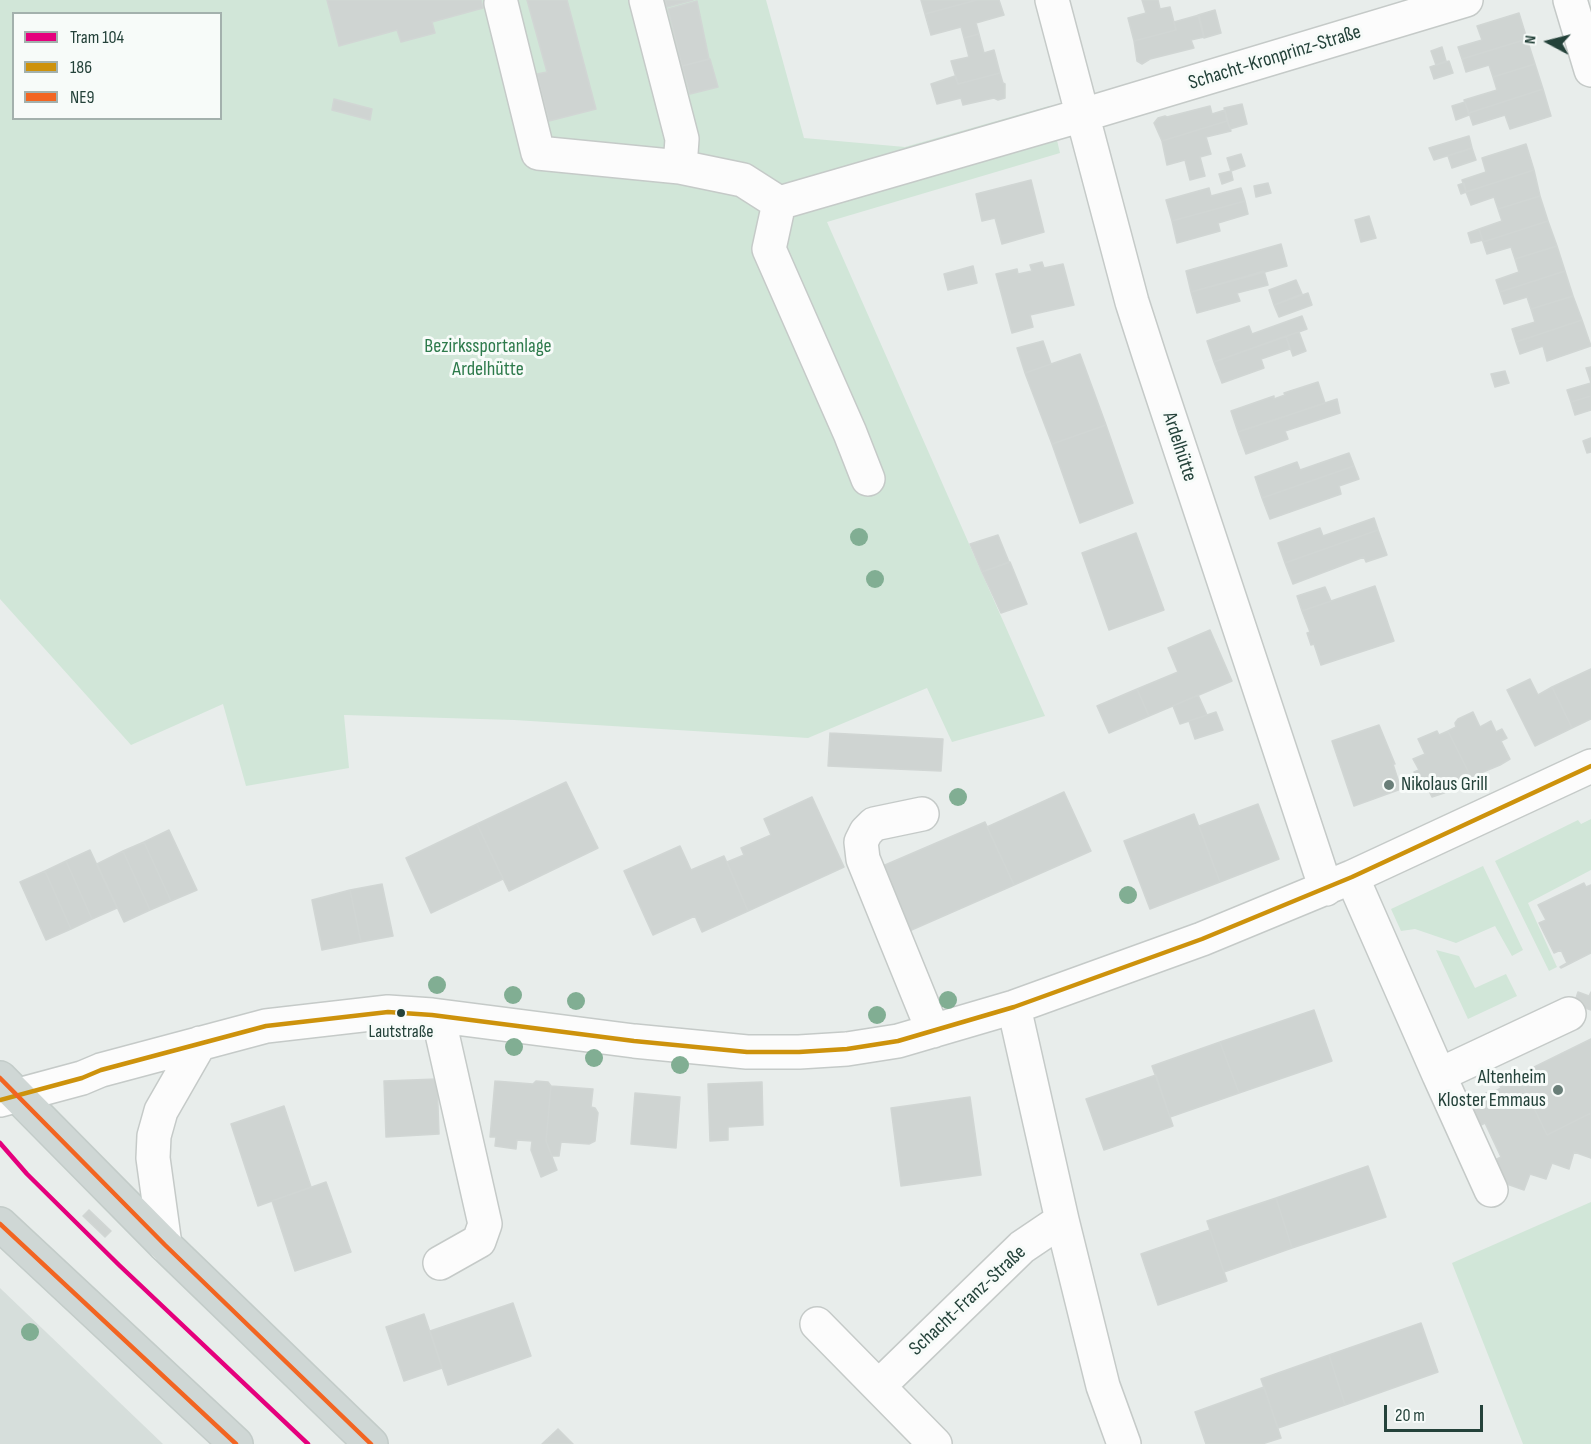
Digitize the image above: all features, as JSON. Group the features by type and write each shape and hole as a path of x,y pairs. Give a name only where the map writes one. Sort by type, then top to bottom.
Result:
{"main road":[{"path":"6,1091 371,1444"},
{"path":"0,1224 236,1444"}],"street":[{"path":"646,0 682,139 681,167"},
{"name":"Ardelhütte","path":"1052,0 1132,302 1151,362 1339,883 1439,1075 1491,1190"},
{"name":"Schacht-Kronprinz-Straße","path":"779,203 1466,0"},
{"path":"1570,0 1591,70"},
{"path":"501,3 538,153 681,167 743,180 779,203 769,249 868,479"},
{"path":"6,1091 266,1026 388,1012 747,1052 847,1049 898,1041 1014,1007 1202,939 1339,883 1591,766"},
{"path":"922,814 874,824 866,832 861,842 863,859 933,1031"},
{"path":"1014,1007 1062,1221 1103,1386 1124,1444"},
{"path":"1439,1075 1569,1014"},
{"path":"438,1016 485,1224 479,1241 440,1263"},
{"path":"165,1245 153,1158 154,1137 161,1111 200,1043"},
{"name":"Schacht-Franz-Straße","path":"879,1386 1022,1247 1062,1221"},
{"path":"817,1324 935,1444"}],"shaded area":[{"path":"0,1288 163,1444 0,1444"}],"green space":[{"name":"Bezirkssportanlage Ardelhütte","path":"0,0 766,0 804,138 905,147 1049,106 1060,153 827,222 1045,716 952,742 927,688 808,738 514,720 344,715 349,768 246,786 223,704 131,745 0,599"},
{"path":"1591,819 1591,870 1528,903 1557,967 1549,971 1495,861 1578,820 1581,824"},
{"path":"1483,866 1523,950 1512,956 1495,926 1456,943 1415,929 1401,931 1391,909"},
{"path":"1436,950 1459,956 1475,988 1506,974 1517,996 1468,1019"},
{"path":"1591,1202 1591,1444 1523,1444 1452,1263"}],"building":[{"path":"327,0 481,0 483,8 432,22 435,33 401,42 397,30 339,46"},
{"path":"527,0 567,0 596,109 549,121 537,74 547,72"},
{"path":"665,0 693,0 667,7"},
{"path":"921,0 977,0 925,14"},
{"path":"977,0 999,0 1004,15 976,23 979,34 964,38 961,27 931,35 925,14"},
{"path":"1142,0 1158,0 1160,9 1170,7 1176,30 1134,41 1128,18 1146,13"},
{"path":"697,1 709,59 682,66 668,9"},
{"path":"1215,10 1221,33 1204,38 1198,15"},
{"path":"1519,13 1527,39 1462,59 1458,47 1482,40 1477,26"},
{"path":"1199,15 1204,37 1191,40 1194,48 1150,59 1142,64 1137,61 1134,41 1176,30 1174,22"},
{"path":"979,34 984,53 994,50 1000,73 958,84 951,61 969,57 964,38"},
{"path":"1527,39 1535,64 1493,77 1489,65 1466,72 1462,59"},
{"path":"1442,47 1446,61 1436,65 1431,51"},
{"path":"710,59 718,87 690,94 682,66"},
{"path":"1449,61 1453,73 1434,79 1430,67"},
{"path":"1535,64 1543,89 1469,113 1464,100 1497,90 1493,77"},
{"path":"1000,73 1005,84 1005,98 998,100 994,98 963,105 961,98 937,104 931,84 955,76 958,84"},
{"path":"1543,89 1551,116 1510,129 1505,115 1473,125 1469,113"},
{"path":"334,99 372,109 370,120 332,110"},
{"path":"1465,102 1469,115 1456,120 1452,106"},
{"path":"1242,104 1247,124 1230,129 1224,108"},
{"path":"1210,106 1212,114 1225,110 1227,121 1162,141 1154,123 1158,118"},
{"path":"1227,121 1231,131 1206,137 1211,154 1200,157 1205,176 1190,180 1185,160 1167,165 1162,141"},
{"path":"1469,136 1472,148 1434,160 1429,148"},
{"path":"1526,144 1534,170 1466,192 1462,180 1486,172 1482,158"},
{"path":"1472,148 1476,160 1452,168 1448,156"},
{"path":"1241,154 1245,166 1231,171 1227,158"},
{"path":"1534,170 1540,196 1498,209 1494,197 1471,205 1466,192"},
{"path":"1231,171 1233,180 1222,184 1219,174"},
{"path":"1031,180 1044,232 1002,244 995,218 982,221 976,194"},
{"path":"1268,183 1271,193 1256,197 1254,186"},
{"path":"1464,183 1466,192 1461,194 1458,185"},
{"path":"1209,188 1211,196 1241,188 1245,201 1172,221 1166,200"},
{"path":"1540,196 1548,221 1483,242 1479,229 1502,221 1498,209"},
{"path":"1245,201 1248,214 1218,223 1220,231 1177,243 1172,221"},
{"path":"1369,216 1376,238 1361,242 1355,220"},
{"path":"1548,221 1557,246 1515,259 1511,247 1487,254 1483,242"},
{"path":"1479,229 1483,240 1471,243 1468,233"},
{"path":"1281,244 1287,266 1191,292 1186,271"},
{"path":"1557,246 1565,271 1500,292 1496,280 1519,272 1515,259"},
{"path":"1042,262 1044,268 1063,264 1074,305 1030,315 1033,327 1012,333 996,274 1017,269 1018,274 1032,271 1030,265"},
{"path":"973,266 977,283 948,290 944,274"},
{"path":"1264,271 1268,285 1237,293 1240,301 1197,313 1191,292"},
{"path":"1565,271 1573,296 1531,309 1527,297 1504,304 1500,292"},
{"path":"1296,280 1302,294 1274,305 1269,290"},
{"path":"1308,293 1312,305 1279,317 1274,305"},
{"path":"1573,296 1582,320 1516,342 1512,329 1535,322 1531,309"},
{"path":"1302,316 1307,329 1214,362 1207,341 1249,326 1252,334"},
{"path":"1582,320 1591,346 1547,361 1543,346 1520,354 1516,342"},
{"path":"1299,332 1306,351 1293,356 1286,336"},
{"path":"1286,336 1290,349 1261,359 1264,368 1222,383 1214,362"},
{"path":"1043,341 1051,364 1025,373 1017,348"},
{"path":"1080,354 1106,425 1052,444 1025,373"},
{"path":"1591,367 1591,383 1586,368"},
{"path":"1505,371 1509,383 1495,387 1491,374"},
{"path":"1318,382 1325,403 1238,432 1231,411 1274,396 1274,399 1285,395 1284,393"},
{"path":"1591,383 1591,396 1571,402 1567,390"},
{"path":"1591,396 1591,410 1575,415 1571,402"},
{"path":"1337,399 1340,413 1285,431 1288,439 1246,454 1238,432"},
{"path":"1106,425 1133,503 1080,523 1052,444"},
{"path":"1591,438 1591,452 1587,453 1583,441"},
{"path":"1349,453 1354,466 1262,498 1255,477 1297,462 1300,470"},
{"path":"1354,466 1359,479 1339,486 1341,494 1270,519 1262,498"},
{"path":"1374,518 1378,530 1285,563 1278,543 1320,528 1323,536"},
{"path":"1378,530 1387,555 1366,562 1364,557 1293,584 1285,563"},
{"path":"1136,533 1164,610 1109,630 1082,553"},
{"path":"998,535 1009,562 982,572 970,544"},
{"path":"1010,562 1027,604 1001,613 982,572"},
{"path":"1375,586 1394,641 1321,665 1314,644 1311,645 1307,633 1310,632 1302,611"},
{"path":"1325,587 1331,601 1302,611 1297,596"},
{"path":"1210,630 1232,681 1149,716 1137,689 1178,672 1168,648"},
{"path":"1591,669 1591,719 1572,728 1552,687"},
{"path":"1530,679 1538,695 1552,687 1572,728 1535,746 1507,690"},
{"path":"1137,689 1149,716 1109,733 1097,706"},
{"path":"1198,695 1207,715 1180,724 1173,706"},
{"path":"1216,712 1223,730 1195,739 1189,721"},
{"path":"1473,712 1480,727 1491,721 1496,732 1502,729 1507,738 1501,741 1510,759 1471,777 1448,731 1456,727 1455,723 1458,719"},
{"path":"1379,725 1395,764 1393,764 1401,789 1354,806 1332,741"},
{"path":"1437,731 1439,735 1448,731 1471,777 1444,793 1432,797 1423,779 1418,782 1414,772 1419,770 1413,759 1425,754 1418,739"},
{"path":"830,733 943,739 941,771 828,766"},
{"path":"566,782 598,848 509,891 477,824"},
{"path":"1064,792 1091,851 1014,885 987,827"},
{"path":"812,797 844,867 748,911 727,862 744,855 741,848 771,835 764,819"},
{"path":"1258,804 1279,859 1220,882 1199,826"},
{"path":"1194,814 1220,882 1150,909 1124,841"},
{"path":"985,822 1014,885 907,932 878,868"},
{"path":"477,824 503,879 431,913 406,858"},
{"path":"169,830 197,890 171,901 144,842"},
{"path":"144,842 171,901 150,910 123,851"},
{"path":"680,846 691,870 724,856 748,911 702,932 695,916 653,935 624,871"},
{"path":"90,850 117,908 92,919 66,861"},
{"path":"123,851 150,910 124,922 97,864"},
{"path":"66,861 92,919 71,929 45,871"},
{"path":"45,871 71,929 46,940 20,882"},
{"path":"1584,883 1586,887 1591,885 1591,953 1561,968 1567,963 1561,950 1554,953 1539,923 1546,920 1538,905"},
{"path":"382,884 393,936 361,942 350,890"},
{"path":"350,890 361,942 322,950 312,900"},
{"path":"1578,992 1589,996 1591,992 1591,1010 1574,1004"},
{"path":"1314,1010 1332,1061 1239,1093 1220,1042"},
{"name":"Altenheim Kloster Emmaus","path":"1591,1039 1591,1113 1547,1135 1518,1075"},
{"path":"1220,1042 1239,1093 1170,1117 1152,1066"},
{"path":"1156,1075 1173,1126 1104,1150 1086,1099"},
{"path":"1519,1077 1547,1135 1591,1113 1591,1158 1574,1152 1569,1169 1552,1163 1546,1179 1530,1174 1524,1190 1504,1183 1493,1161 1501,1157 1485,1123 1477,1127 1468,1104"},
{"path":"437,1079 439,1134 386,1137 384,1081"},
{"path":"495,1081 533,1084 536,1081 548,1082 551,1086 546,1141 557,1170 541,1177 531,1150 532,1141 517,1140 516,1149 495,1146 496,1137 490,1137"},
{"path":"762,1082 763,1125 728,1127 728,1140 710,1141 708,1084"},
{"path":"551,1086 593,1089 591,1107 595,1108 598,1113 595,1141 589,1144 561,1142 559,1156 552,1156 546,1141"},
{"path":"635,1093 680,1097 676,1148 631,1144"},
{"path":"970,1097 981,1175 901,1186 891,1108"},
{"path":"284,1106 311,1187 258,1206 231,1124"},
{"path":"1368,1166 1386,1217 1292,1248 1276,1198"},
{"path":"326,1182 351,1252 295,1271 272,1201"},
{"path":"1276,1198 1292,1248 1224,1272 1207,1221"},
{"path":"89,1210 111,1231 105,1237 83,1216"},
{"path":"1210,1230 1227,1281 1158,1305 1141,1254"},
{"path":"513,1303 531,1356 448,1385 430,1331"},
{"path":"424,1314 442,1368 404,1381 386,1327"},
{"path":"1421,1323 1438,1372 1345,1405 1329,1355"},
{"path":"1329,1355 1345,1405 1278,1428 1261,1379"},
{"path":"1264,1387 1281,1438 1262,1444 1206,1444 1195,1412"},
{"path":"558,1429 573,1444 542,1444"}],"tram line":[{"name":"104","path":"0,1143 27,1174 119,1265 308,1444"}],"transit line":[{"name":"186","path":"0,1100 82,1078 101,1070 266,1026 388,1012 432,1015 634,1041 747,1052 847,1049 898,1041 1014,1007 1202,939 1352,877 1591,766"},
{"name":"NE9","path":"0,1078 165,1245 371,1444"},
{"name":"NE9","path":"0,1224 236,1444"}],"place":[{"name":"Nikolaus Grill","path":"1389,785"},
{"name":"Lautstraße","path":"401,1013"},
{"name":"Altenheim Kloster Emmaus","path":"1558,1090"}]}
